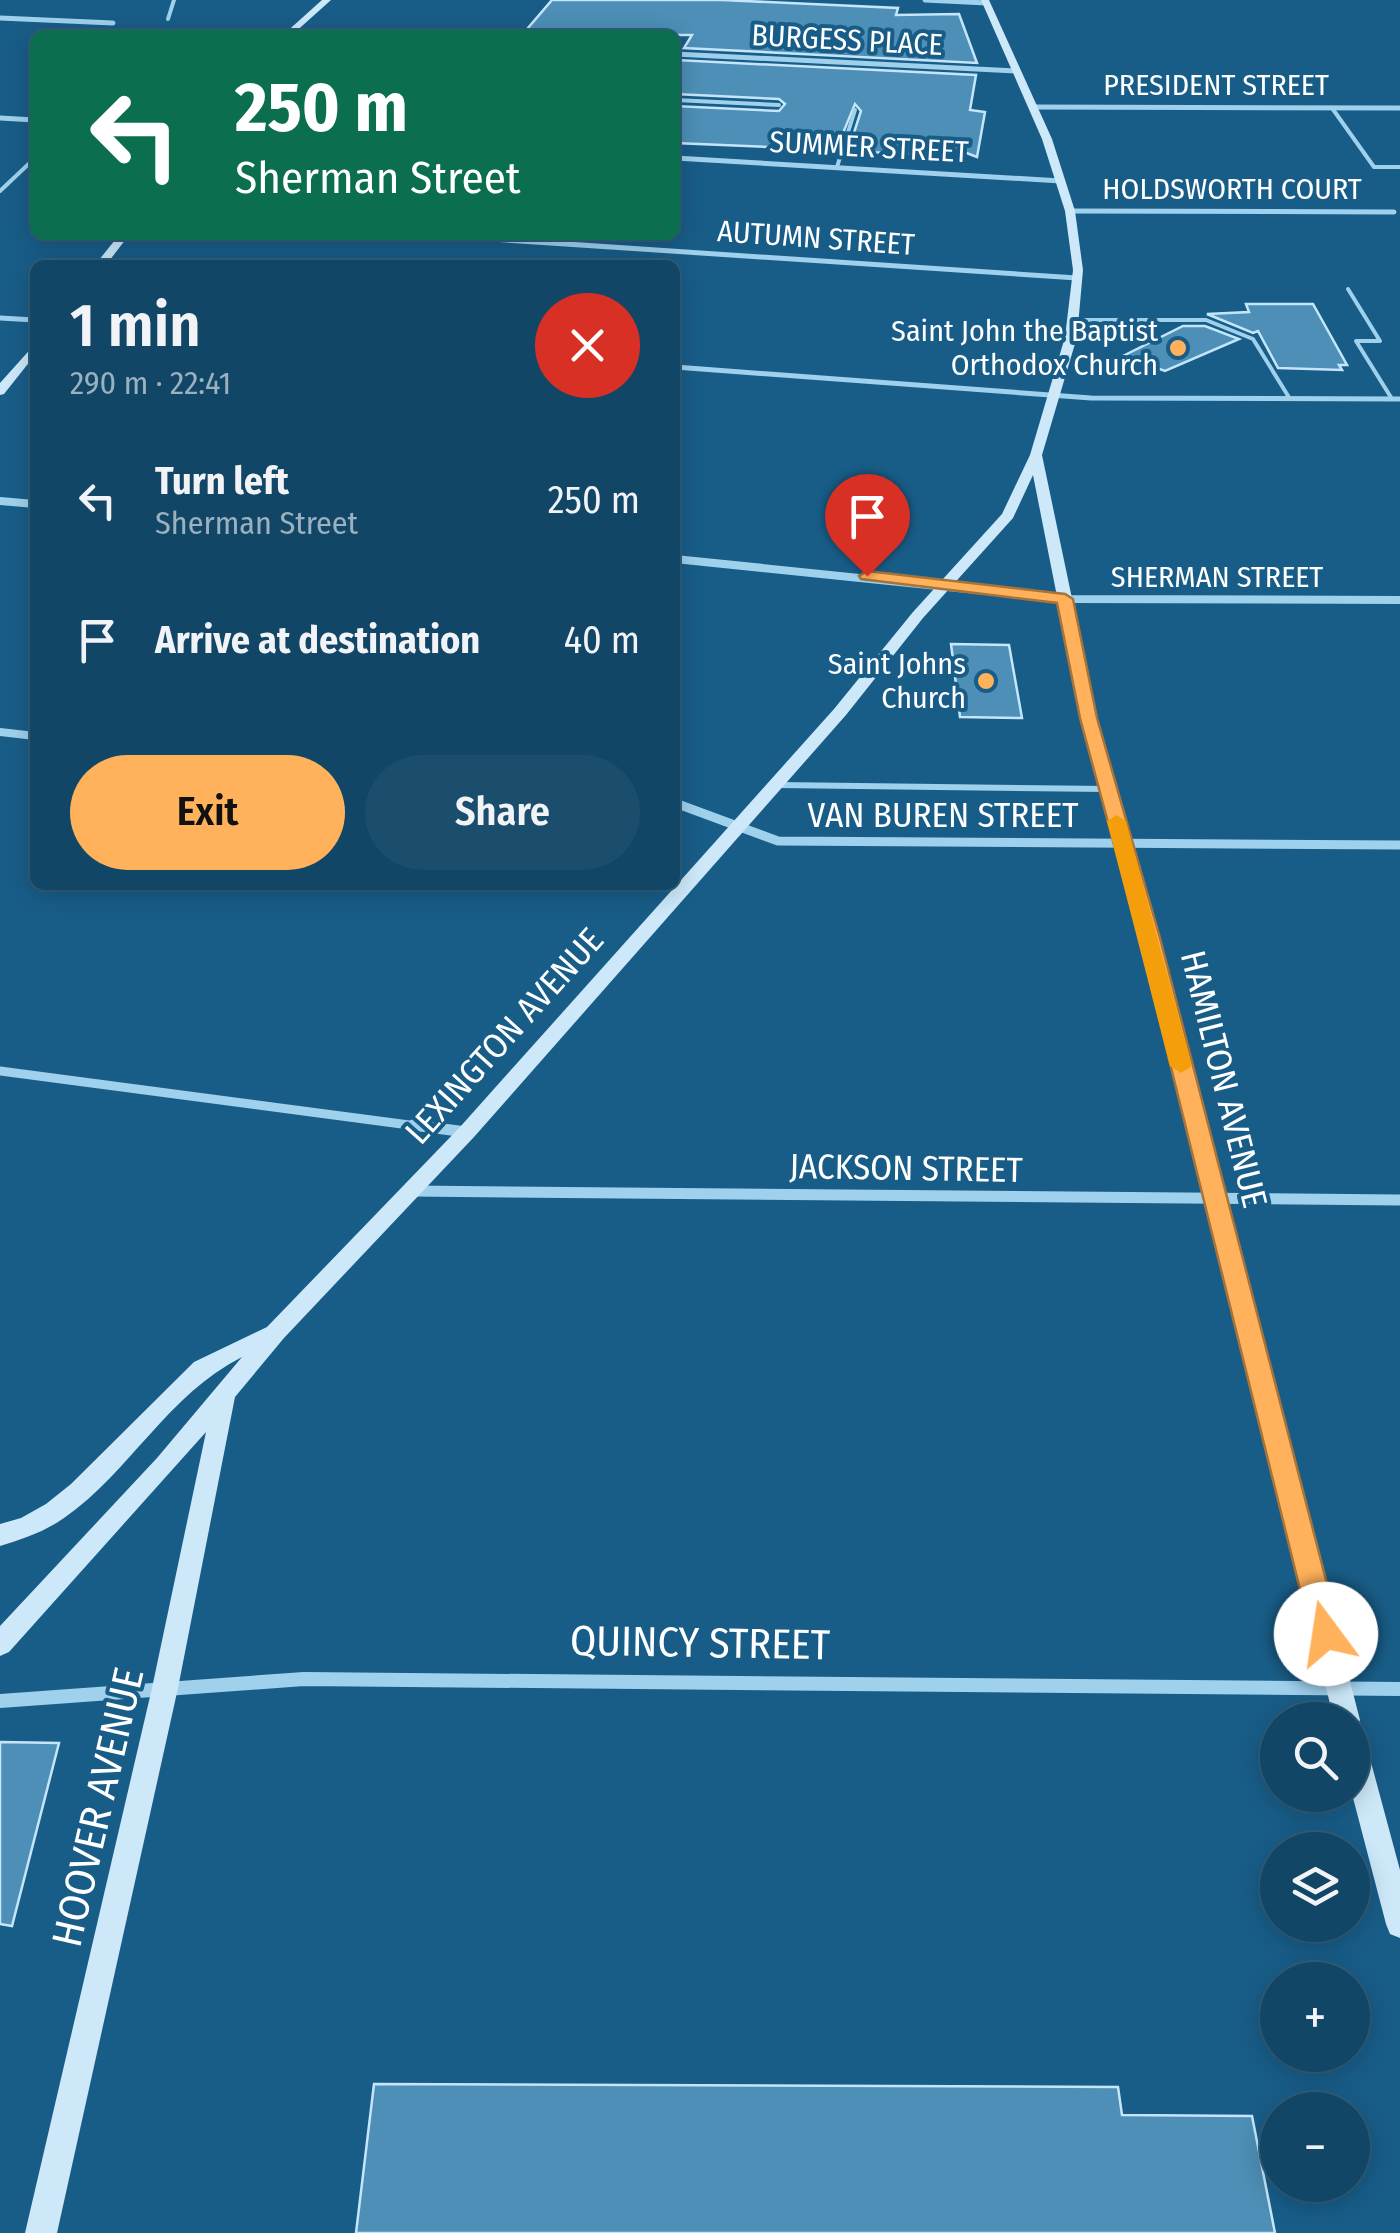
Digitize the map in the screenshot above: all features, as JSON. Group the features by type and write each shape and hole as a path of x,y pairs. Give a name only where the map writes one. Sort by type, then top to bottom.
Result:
{"main road":[{"path":"293,30 327,0"},
{"name":"LEXINGTON AVENUE","path":"0,1644 225,1397 276,1332 466,1132 740,825 1008,515 1036,455 1054,395 1073,320 1077,278 1070,211 1061,181 986,2"},
{"path":"104,260 120,240"},
{"path":"0,391 30,353"},
{"name":"HAMILTON AVENUE","path":"1036,455 1108,789 1343,1702"},
{"path":"0,1536 33,1528 66,1502 196,1373 276,1332"},
{"name":"HOOVER AVENUE","path":"41,2233 166,1688 225,1397"},
{"path":"1370,1809 1400,1924"}],"street":[{"path":"925,0 986,2"},
{"path":"0,18 112,24"},
{"name":"BURGESS PLACE","path":"680,54 1016,71"},
{"name":"PRESIDENT STREET","path":"1032,107 1400,108"},
{"path":"0,118 30,118"},
{"name":"SUMMER STREET","path":"680,158 1061,181"},
{"name":"HOLDSWORTH COURT","path":"1070,211 1394,212"},
{"name":"AUTUMN STREET","path":"507,240 1077,278"},
{"path":"0,318 30,320"},
{"path":"680,367 1054,395 1396,399"},
{"path":"0,500 30,503"},
{"name":"SHERMAN STREET","path":"680,560 1065,599 1400,600"},
{"path":"0,732 30,735"},
{"name":"VAN BUREN STREET","path":"680,804 703,806 778,841 1400,845"},
{"path":"0,1071 466,1132"},
{"name":"JACKSON STREET","path":"411,1191 1400,1200"},
{"name":"QUINCY STREET","path":"0,1701 304,1679 1400,1688"}],"lane":[{"path":"168,19 174,0"},
{"path":"680,100 778,105"},
{"path":"1332,108 1374,167 1400,168"},
{"path":"837,168 855,110"},
{"path":"0,191 30,163"},
{"path":"1348,289 1380,341 1356,340 1396,399"},
{"path":"1073,320 1206,320 1253,339 1273,378 1290,399"},
{"path":"773,785 1108,789"}],"building":[{"path":"552,0 723,0 898,8 896,15 959,14 977,63 684,48 692,35 680,35 680,30 526,30"},
{"path":"680,60 976,75 970,110 985,112 977,157 951,147 948,156 848,151 861,111 855,104 836,150 680,143 680,106 779,111 785,104 779,99 680,94"},
{"path":"1246,304 1313,304 1347,365 1339,365 1342,370 1278,368 1258,331 1253,333 1207,314 1249,312"},
{"name":"Saint John the Baptist Orthodox Church","path":"1183,326 1205,326 1239,339 1165,371 1123,356"},
{"name":"Saint Johns Church","path":"951,644 1009,645 1022,718 960,717"},
{"path":"0,1742 59,1743 12,1926 0,1924"},
{"path":"374,2084 1118,2087 1122,2115 1252,2116 1260,2157 1260,2202 1269,2202 1275,2233 356,2233"}],"slow traffic":[{"path":"1117,821 1181,1066"}],"place":[{"name":"Saint John the Baptist Orthodox Church","path":"1178,348"},
{"name":"Saint Johns Church","path":"986,681"}],"route":[{"path":"867,576 1065,599 1088,718 1150,938 1326,1634"}]}
